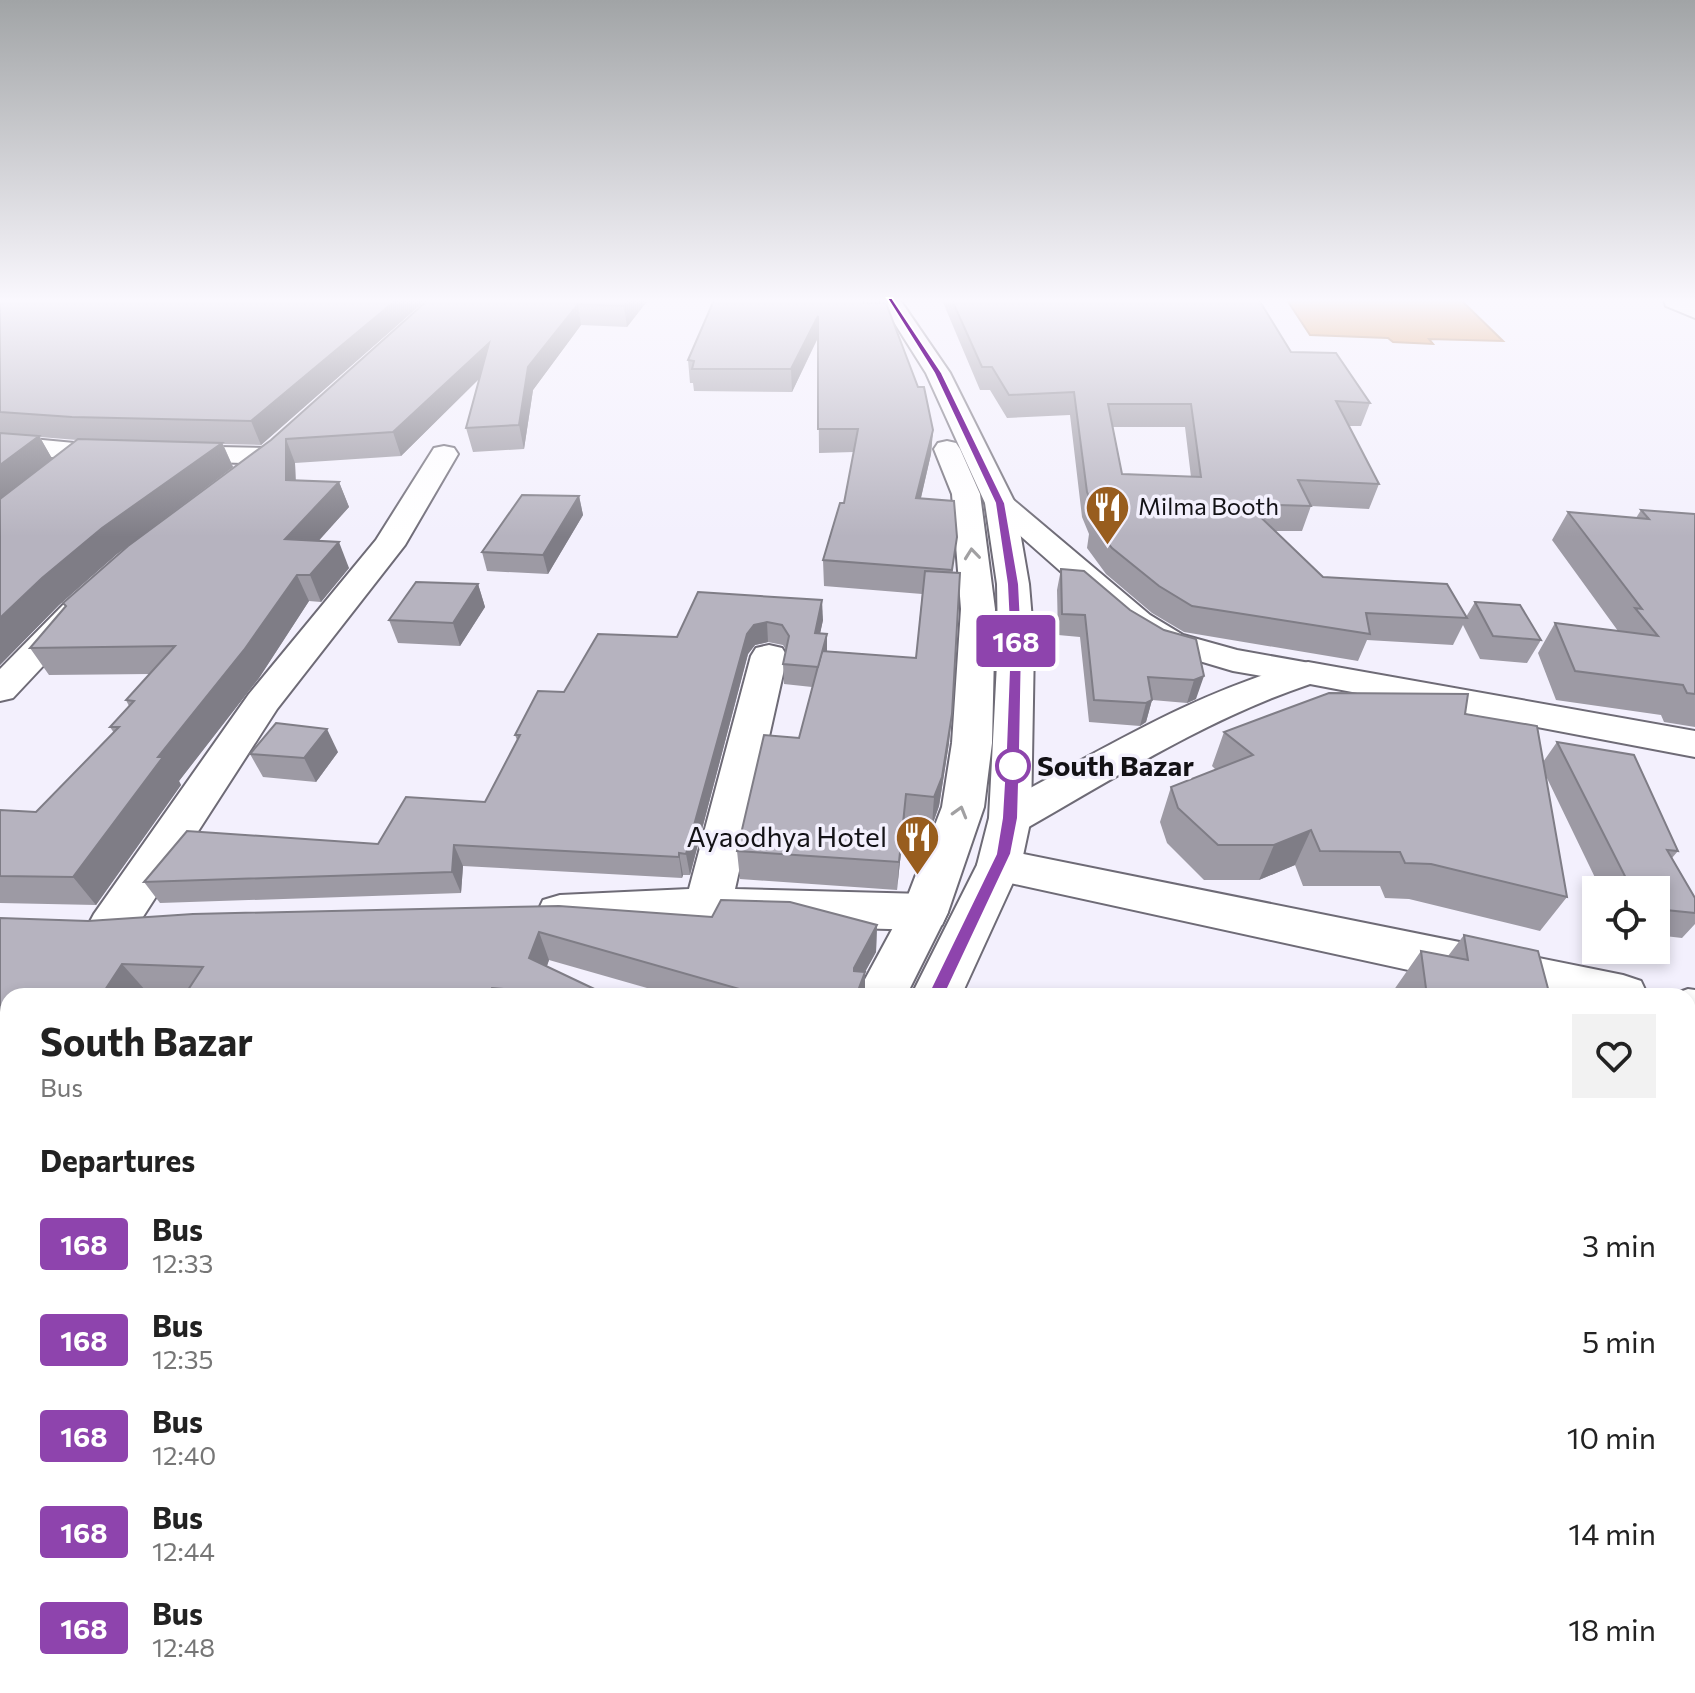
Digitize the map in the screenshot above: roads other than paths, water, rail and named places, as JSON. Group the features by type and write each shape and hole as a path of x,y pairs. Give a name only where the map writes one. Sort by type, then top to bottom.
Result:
{"main road":[{"path":"885,988 925,912 963,807 972,743 978,609 966,494 935,421 911,379"},
{"path":"940,988 999,865 1010,818 1016,644 1013,584 1000,503 941,379"},
{"path":"238,479 291,437"},
{"path":"0,444 116,452"},
{"path":"0,519 85,452"},
{"path":"146,453 269,456"},
{"path":"111,927 262,702 389,545 444,454"},
{"path":"1000,503 1138,622 1171,642 1233,660 1695,744"},
{"path":"0,690 95,594"},
{"path":"708,906 769,656"},
{"path":"1010,818 1204,713 1244,694 1308,673"},
{"path":"945,856 1585,988"},
{"path":"524,913 708,906 925,912"},
{"path":"64,925 111,927 169,923"}],"place":[{"name":"Milma Booth","path":"1107,546"},
{"name":"South Bazar","path":"1013,766"},
{"name":"Ayaodhya Hotel","path":"918,876"}]}
